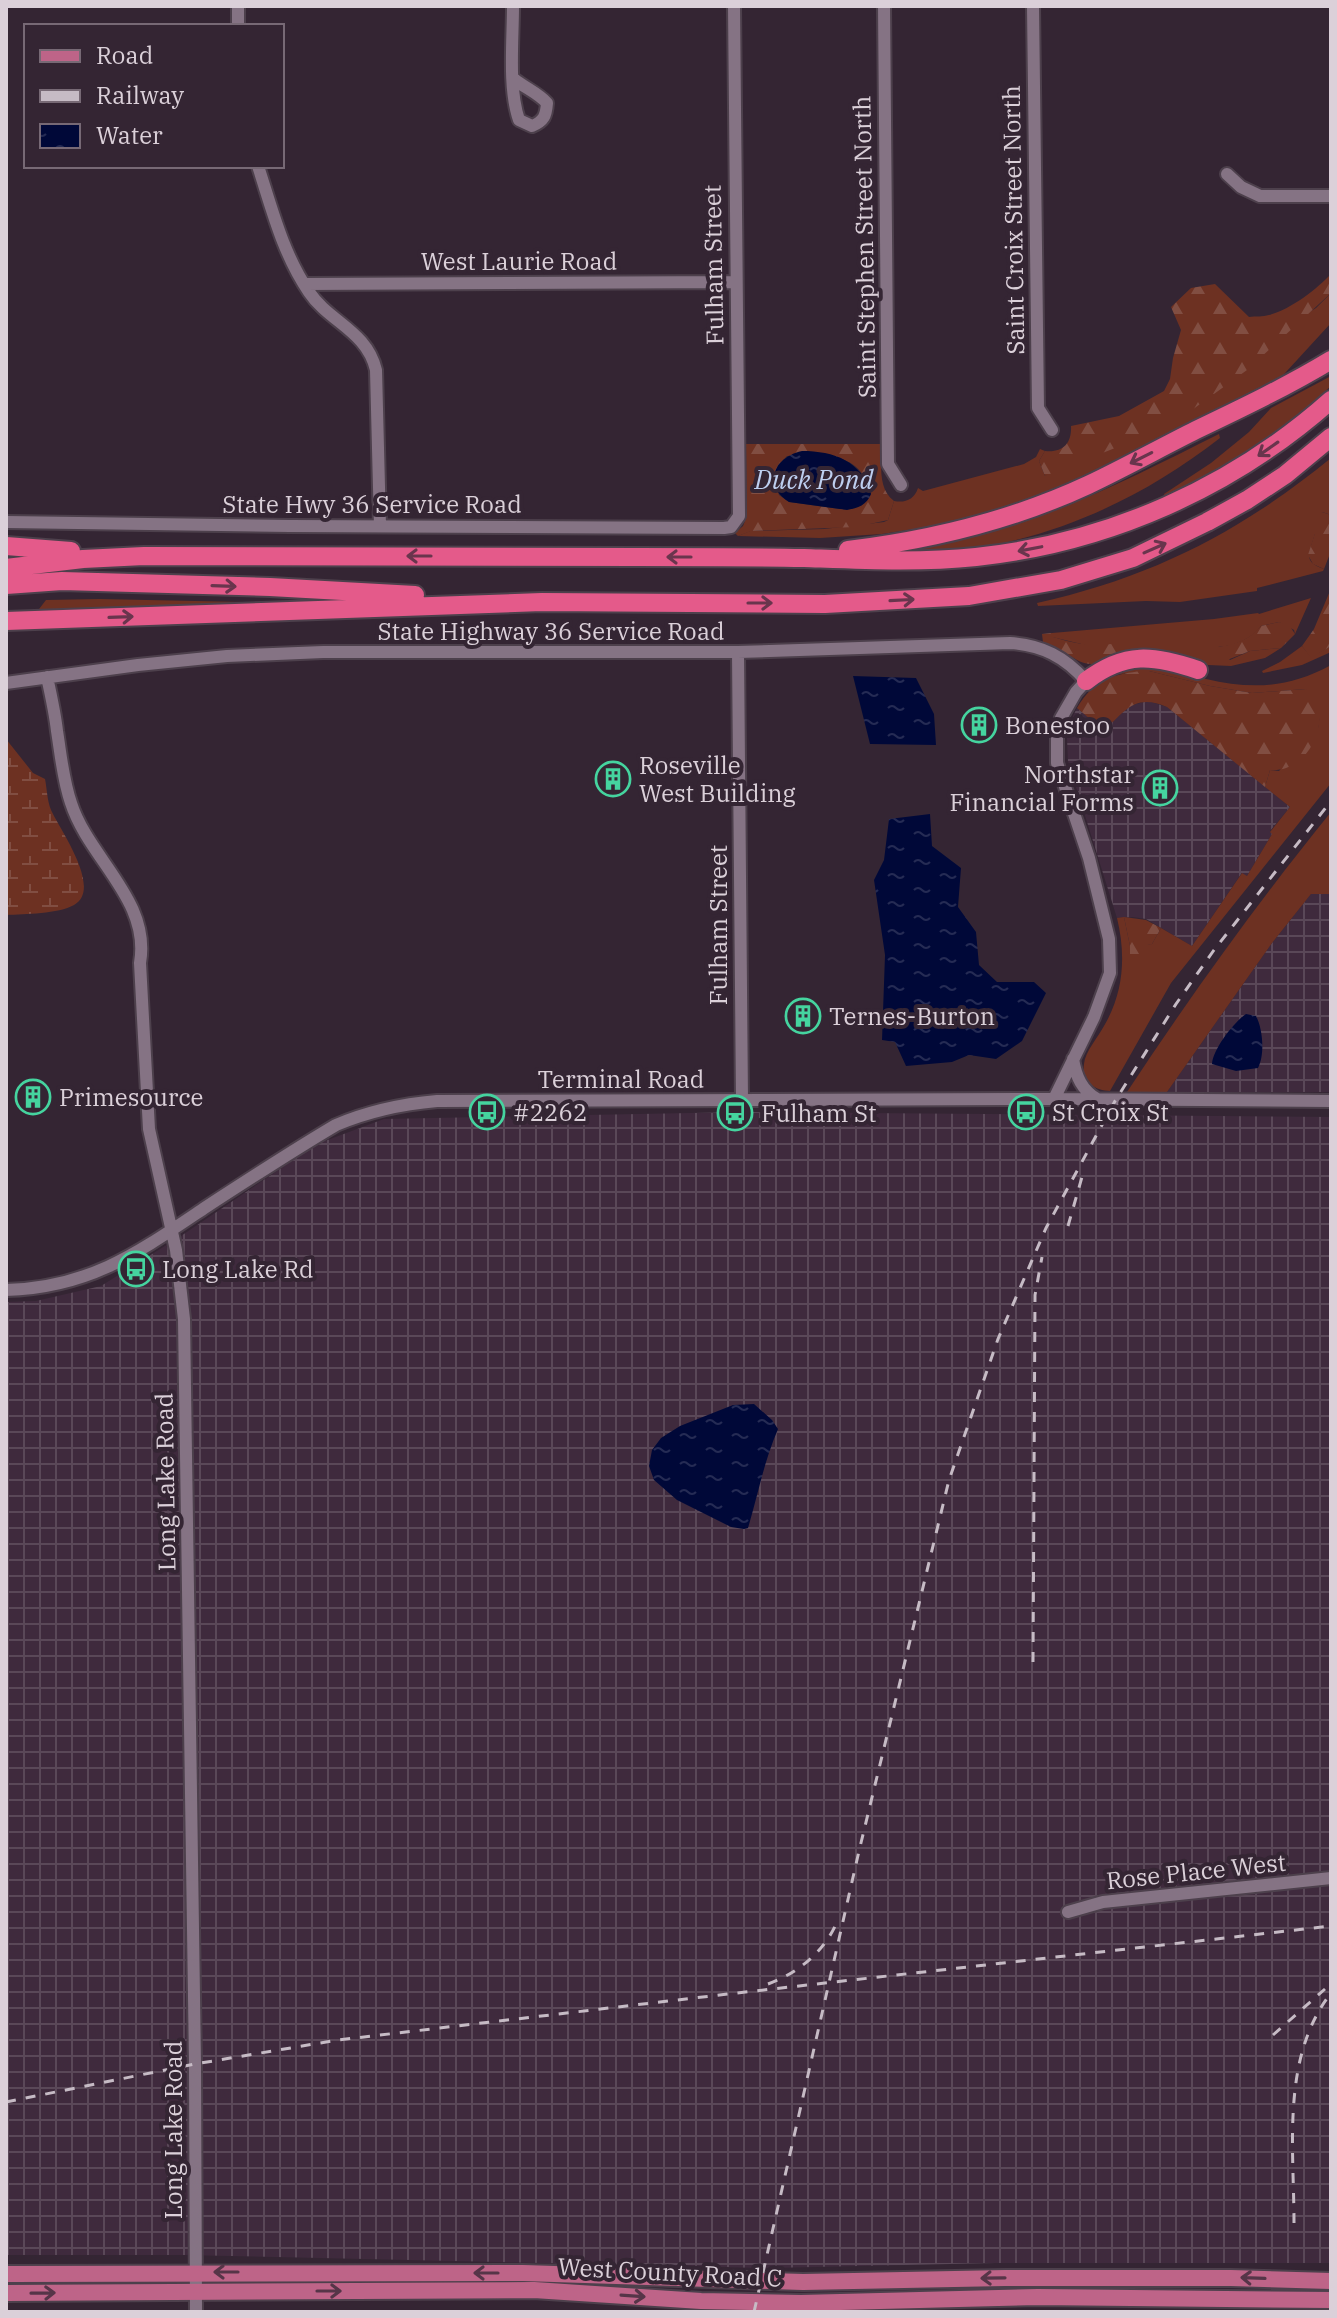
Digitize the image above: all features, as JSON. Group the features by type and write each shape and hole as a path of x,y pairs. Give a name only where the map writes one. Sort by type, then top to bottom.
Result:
{"highway":[{"path":"757,557 879,546 991,521 1086,486 1331,360"},
{"path":"6,568 144,556 757,557 910,561 973,557 1052,544 1094,533 1166,507 1224,477 1270,448 1331,400"},
{"path":"6,621 542,602 825,604 969,596 1061,580 1133,558 1247,500 1285,475 1331,437"},
{"path":"6,547 144,556"},
{"path":"6,585 78,581 270,587 542,602"},
{"path":"1086,681 1110,666 1138,658 1168,660 1198,670"}],"main road":[{"name":"West County Road C","path":"6,2274 196,2272 564,2282 701,2301 801,2303 1038,2297 1331,2300"},
{"name":"West County Road C","path":"6,2293 564,2282 1005,2278 1331,2281"}],"street":[{"path":"513,6 514,79"},
{"name":"Fulham Street","path":"734,6 739,509 736,523"},
{"name":"Saint Stephen Street North","path":"884,6 888,464 901,485"},
{"name":"Saint Croix Street North","path":"1033,6 1038,408 1052,430"},
{"path":"259,168 294,269 317,302 362,341 373,357 376,370 380,526"},
{"path":"1227,174 1241,187 1260,196 1331,196"},
{"name":"West Laurie Road","path":"304,284 735,282"},
{"name":"State Hwy 36 Service Road","path":"6,522 724,528 736,523"},
{"name":"State Highway 36 Service Road","path":"6,683 227,656 323,652 738,652 1023,644 1052,653 1086,681"},
{"name":"Fulham Street","path":"738,652 742,1101"},
{"name":"Long Lake Road","path":"47,677 71,804 81,826 120,884 139,925 143,946 140,963 149,1129 172,1230 184,1319 196,2312"},
{"path":"1054,1099 1094,1017 1110,973 1109,939 1093,871 1057,763 1057,734 1061,718 1086,681"},
{"path":"1073,1059 1085,1090 1097,1099"},
{"name":"Terminal Road","path":"6,1290 45,1287 94,1274 143,1250 311,1139 358,1116 407,1104 437,1101 1331,1101"},
{"name":"Rose Place West","path":"1068,1912 1103,1902 1331,1878"}],"shaded area":[{"path":"1148,701 1167,707 1290,807 1270,831 1272,834 1247,876 1241,874 1192,946 1146,919 1117,918 1068,761 1067,738 1077,708 1104,730 1129,706"},
{"path":"1311,894 1331,894 1331,1092 1167,1092 1272,943"},
{"path":"745,1112 1331,1117 1331,2263 995,2263 769,2268 184,2255 6,2255 6,1302 36,1301 101,1286 317,1144 384,1119"}],"green space":[{"path":"1331,274 1331,293 1247,370 1185,415 1045,476 1039,461 1045,451 1065,446 1071,426 1119,416 1164,391 1170,379 1181,330 1171,307 1191,288 1215,284 1249,317 1264,316 1294,304"},
{"path":"1331,293 1331,323 1275,384 1027,502 959,522 882,534 820,538 738,536 750,531 824,529 884,522 888,520 894,501 909,500 918,488 923,491 1024,464 1036,457 1040,449 1045,451 1039,461 1045,476 1316,308"},
{"path":"1331,376 1331,386 1273,434 1231,462 1165,498 1164,494 1211,463 1249,432 1271,408"},
{"path":"1219,434 1220,438 1167,475 1082,519 1021,539 977,548 891,553 986,533 1043,515 1120,483"},
{"path":"746,444 881,444 883,483 894,501 888,520 856,527 751,531 738,536 735,533 743,526 747,516","holes":["820,453 853,464 859,469 871,494 854,508 840,509 789,502 779,495 773,480 778,465 787,456"]},
{"path":"1331,458 1331,515 1322,512 1309,553 1310,560 1323,571 1257,588 1257,591 1180,602 1038,606 1037,603 1119,580 1157,565 1229,530"},
{"path":"1322,512 1331,515 1331,551 1324,569 1313,564 1308,555 1315,533 1313,519 1315,514"},
{"path":"1330,591 1331,646 1311,658 1302,646 1314,629"},
{"path":"1311,598 1295,634 1294,630 1279,622 1261,626 1242,641 1218,647 1230,660 1250,651 1281,648 1265,658 1231,666 1208,665 1167,652 1116,655 1107,645 1094,647 1052,637 1052,633 1259,614"},
{"path":"46,600 244,602 245,605 36,613"},
{"path":"1279,622 1289,625 1295,634 1281,648 1250,651 1222,662 1211,659 1214,648 1240,642 1261,626"},
{"path":"1052,633 1053,637 1075,643 1112,644 1118,653 1095,664 1087,664 1043,642 1042,634"},
{"path":"1302,646 1311,657 1331,646 1331,652 1302,665 1263,673 1262,671"},
{"path":"1154,665 1222,682 1264,685 1308,676 1331,665 1331,783 1171,983 1110,1091 1090,1084 1084,1070 1085,1059 1111,1013 1119,987 1122,946 1117,918 1124,917 1130,946 1152,944 1161,928 1192,946 1242,873 1247,876 1272,834 1270,832 1290,807 1265,787 1270,770 1279,771 1318,728 1320,714 1306,689 1252,693 1149,671 1110,675 1129,668"},
{"path":"1140,671 1252,693 1314,691 1323,710 1312,745 1294,764 1270,770 1265,787 1167,707 1156,703 1139,703 1125,710 1104,731 1077,708 1103,680"},
{"path":"6,739 33,773 45,779 51,810 77,859 84,886 82,897 67,908 6,915"},
{"path":"1331,812 1331,894 1311,894 1272,943 1167,1092 1127,1092 1226,949"},
{"path":"1124,917 1146,920 1161,928 1152,944 1142,946 1136,964 1130,964"}],"water":[{"name":"Duck Pond","path":"802,451 836,456 854,466 867,483 871,494 867,501 847,510 789,502 776,488 775,472 784,459"},
{"path":"853,676 916,678 934,714 936,745 870,744"},
{"path":"930,814 932,846 961,868 958,907 976,932 979,965 997,982 1034,982 1046,993 1022,1041 996,1059 969,1055 952,1062 906,1066 895,1042 882,1040 885,955 874,880 884,860 889,819"},
{"path":"1246,1014 1256,1016 1260,1028 1262,1049 1258,1068 1236,1071 1212,1064 1225,1036"},
{"path":"754,1404 778,1429 748,1528 731,1527 677,1500 654,1480 649,1466 652,1450 661,1438 680,1426 733,1405"}],"railway":[{"path":"754,2312 859,1851 949,1480 998,1339 1046,1228 1115,1101 1214,950 1331,801"},
{"path":"1068,1226 1082,1177"},
{"path":"1033,1662 1035,1295 1042,1257"},
{"path":"768,1984 790,1974 809,1960 825,1943 837,1922"},
{"path":"6,2102 195,2064 338,2040 1331,1926"},
{"path":"1273,2035 1325,1989"},
{"path":"1294,2223 1293,2134 1297,2074 1315,2018 1331,1993"}],"place":[{"name":"Bonestoo","path":"979,725"},
{"name":"Roseville West Building","path":"613,779"},
{"name":"Northstar Financial Forms","path":"1160,788"},
{"name":"Ternes-Burton","path":"803,1016"},
{"name":"Primesource","path":"33,1097"},
{"name":"#2262","path":"487,1112"},
{"name":"St Croix St","path":"1026,1112"},
{"name":"Fulham St","path":"735,1113"},
{"name":"Long Lake Rd","path":"136,1269"}]}
